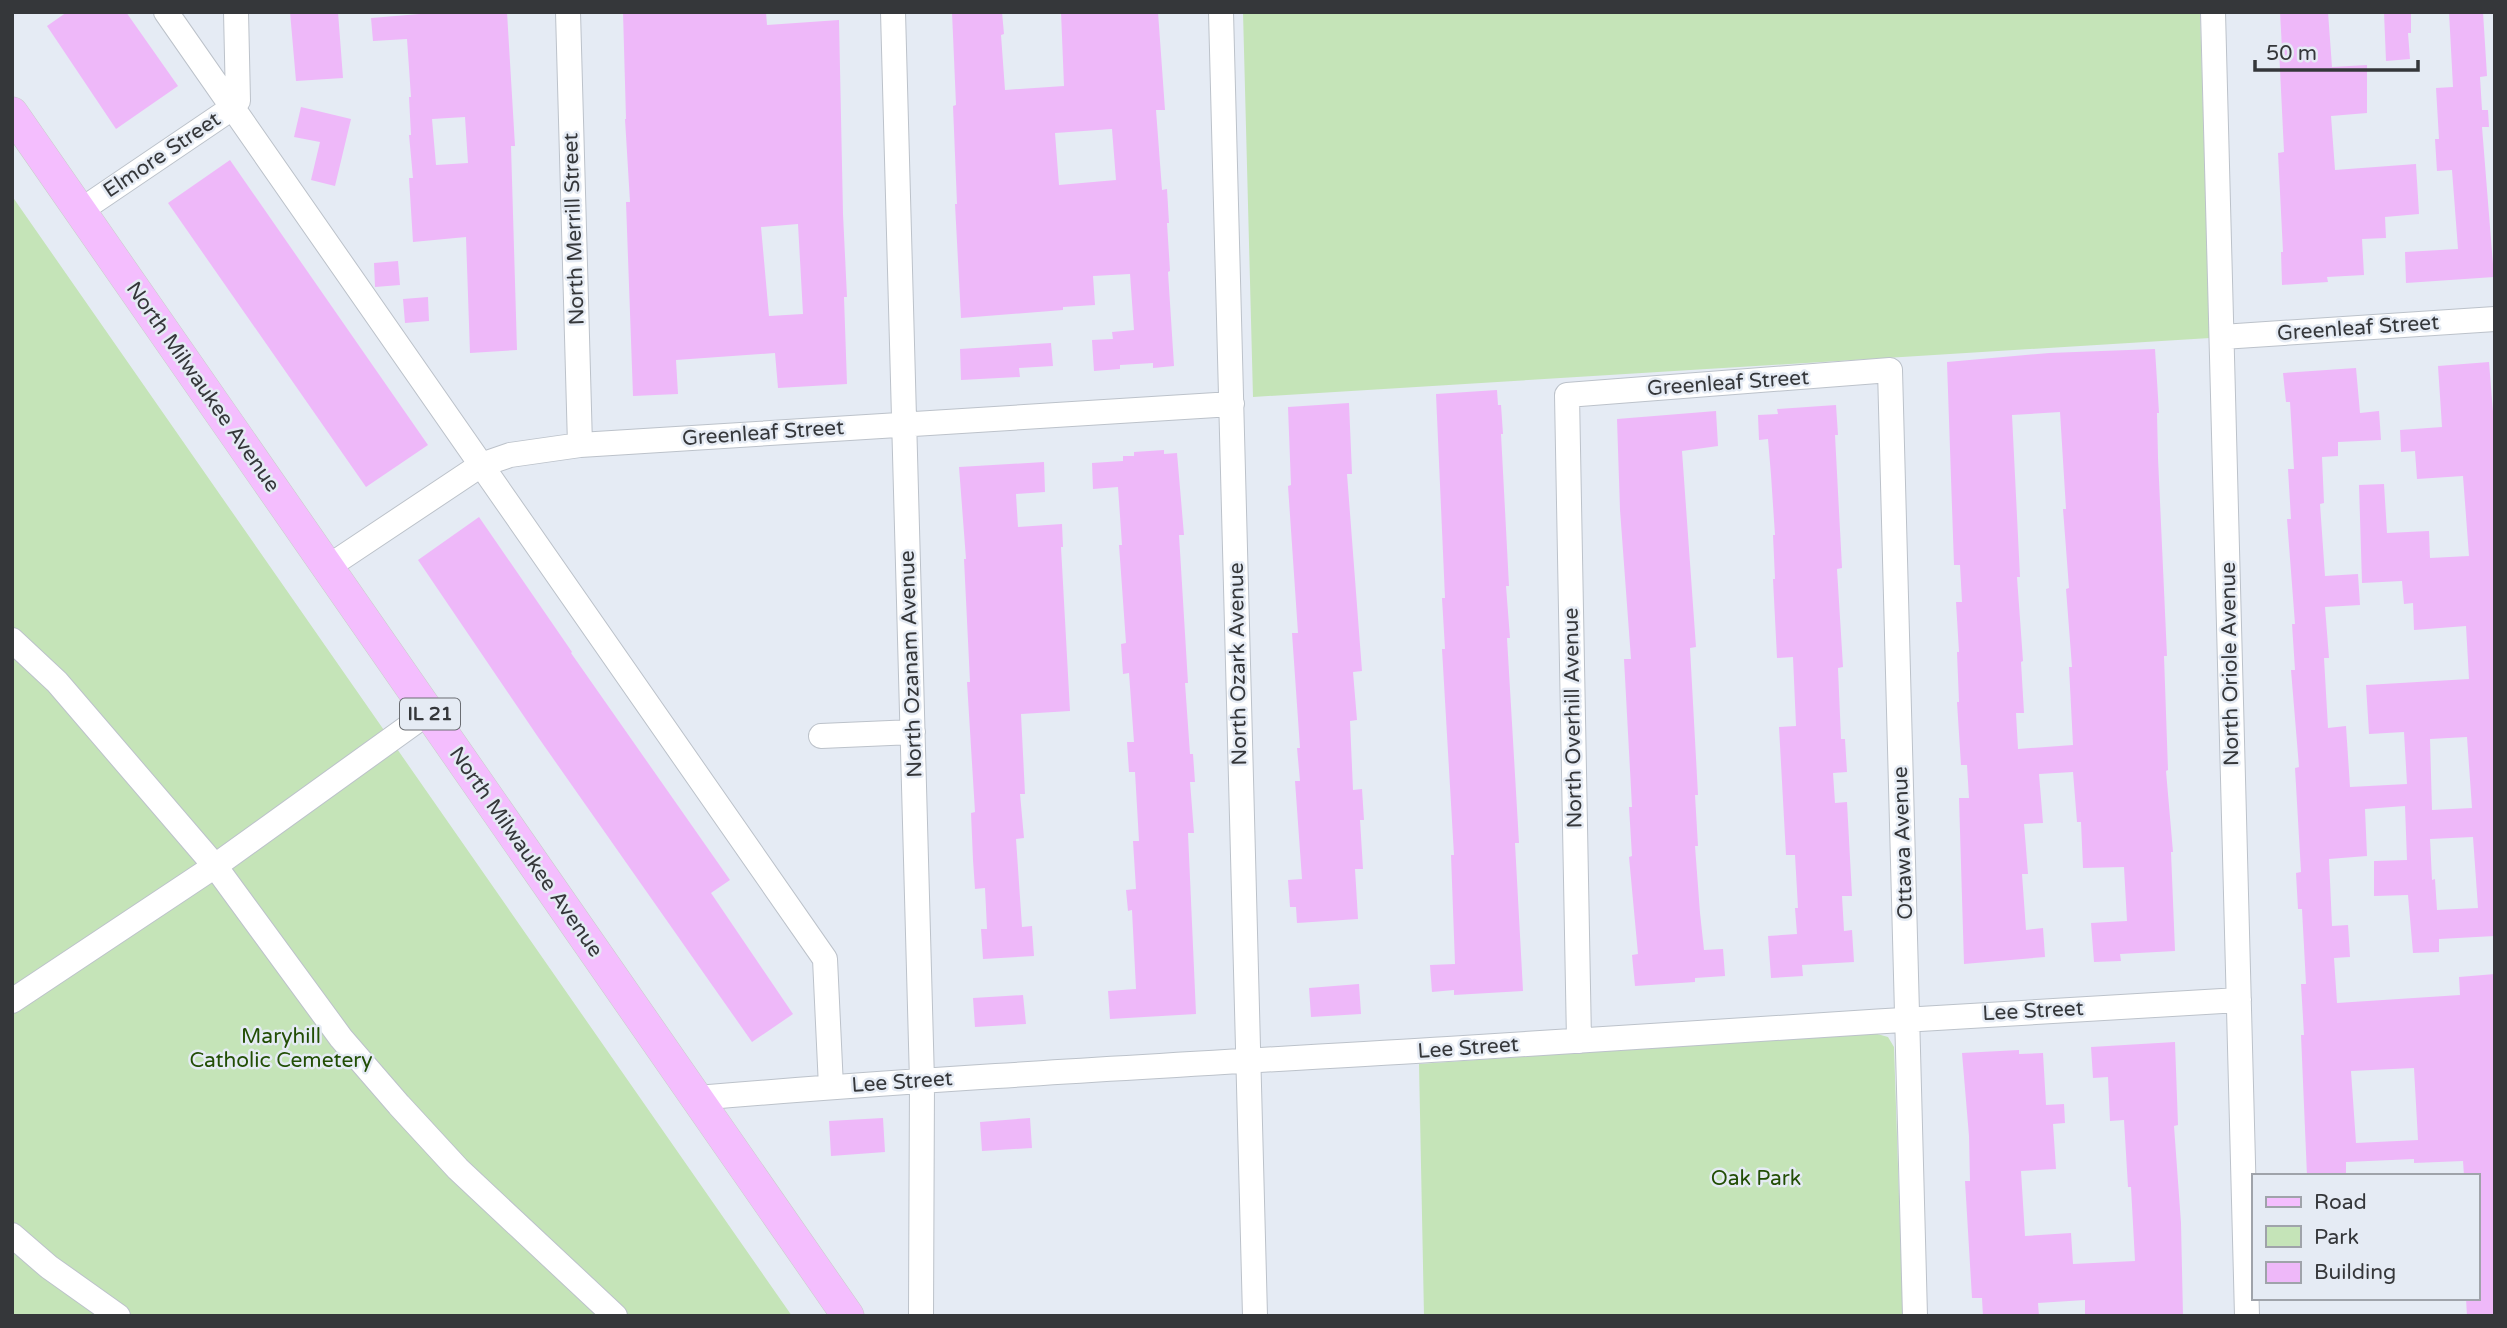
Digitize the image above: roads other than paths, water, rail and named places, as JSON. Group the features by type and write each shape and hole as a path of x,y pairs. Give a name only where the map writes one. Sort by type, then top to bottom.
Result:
{"main road":[{"name":"North Milwaukee Avenue","path":"12,113 848,1316"}],"street":[{"path":"166,12 825,959 831,1087"},
{"name":"Elmore Street","path":"80,211 232,108 237,101 236,12"},
{"name":"North Merrill Street","path":"568,12 580,445"},
{"name":"North Ozanam Avenue","path":"893,12 922,1081 921,1316"},
{"name":"North Ozark Avenue","path":"1221,12 1255,1316"},
{"name":"North Oriole Avenue","path":"2213,12 2247,1316"},
{"name":"Greenleaf Street","path":"2222,337 2495,319"},
{"name":"Greenleaf Street","path":"1567,395 1890,370"},
{"name":"Ottawa Avenue","path":"1890,370 1915,1316"},
{"name":"North Overhill Avenue","path":"1567,395 1579,1041"},
{"name":"Greenleaf Street","path":"328,567 481,465 510,455 580,445 1232,404"},
{"path":"12,640 57,682 215,866 341,1038 399,1105 458,1169 615,1316"},
{"path":"12,1001 215,866 429,712"},
{"path":"821,736 913,732"},
{"name":"Lee Street","path":"697,1098 831,1087 1907,1018 2239,1000"},
{"path":"12,1235 49,1267 118,1316"}],"park label":[{"name":"Maryhill Catholic Cemetery","path":"281,1048"},
{"name":"Oak Park","path":"1756,1178"}]}
